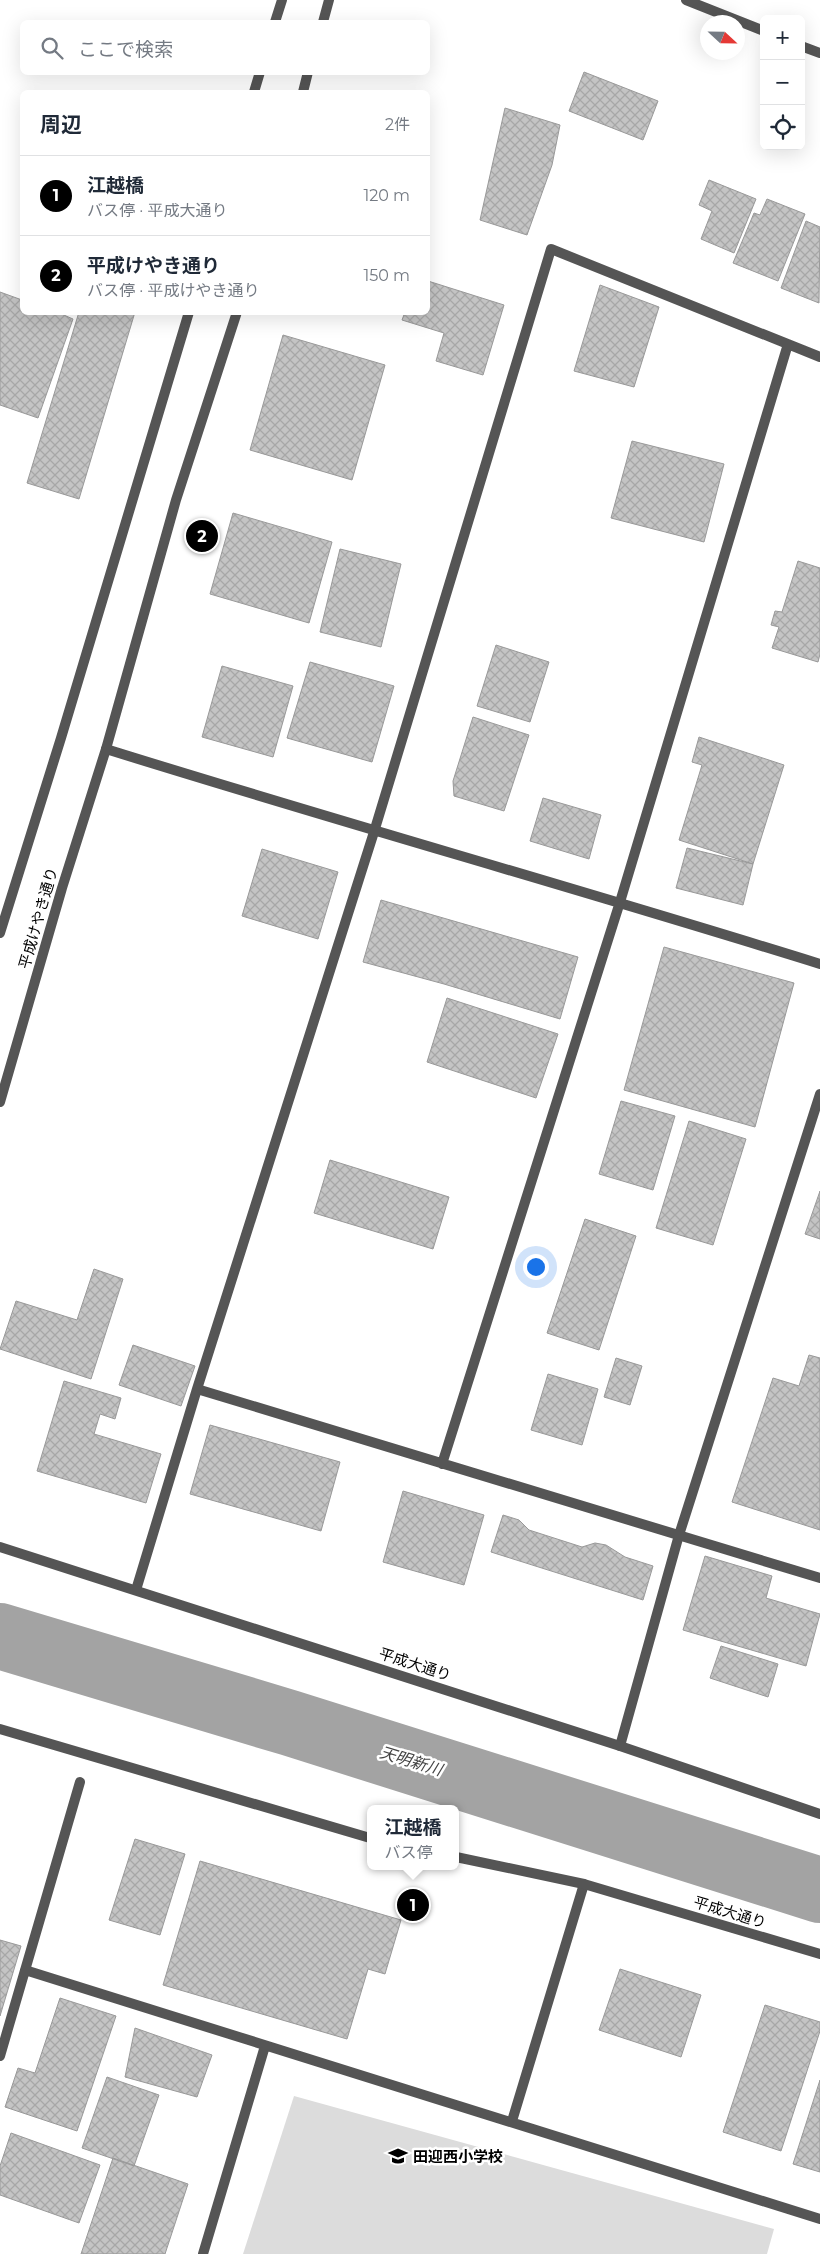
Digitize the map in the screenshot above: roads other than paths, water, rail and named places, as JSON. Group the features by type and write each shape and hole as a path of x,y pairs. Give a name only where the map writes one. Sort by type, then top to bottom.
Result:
{"street":[{"path":"277,20 282,0"},
{"path":"324,20 329,0"},
{"path":"686,0 760,29"},
{"path":"805,47 820,53"},
{"path":"255,90 259,75"},
{"path":"304,90 307,75"},
{"path":"136,1590 197,1389 374,832 551,249 820,358"},
{"name":"平成けやき通り","path":"0,933 61,738 188,315"},
{"name":"平成けやき通り","path":"0,1102 62,888 106,749 176,500 236,315"},
{"path":"442,1464 620,902 788,344"},
{"path":"106,749 374,832 620,902 820,964"},
{"path":"620,1746 679,1535 820,1094"},
{"path":"197,1389 820,1578"},
{"name":"平成大通り","path":"0,1547 620,1746 820,1814"},
{"path":"0,1729 367,1837"},
{"path":"0,2056 80,1782"},
{"name":"平成大通り","path":"459,1858 584,1884 820,1954"},
{"path":"512,2121 584,1884"},
{"path":"25,1970 820,2219"},
{"path":"203,2254 265,2046"}],"waterway":[{"name":"天明新川","path":"0,1636 290,1723 820,1890"}],"place":[{"name":"平成けやき通り","path":"202,536"},
{"name":"江越橋","path":"413,1905"},
{"name":"田迎西小学校","path":"398,2156"}]}
